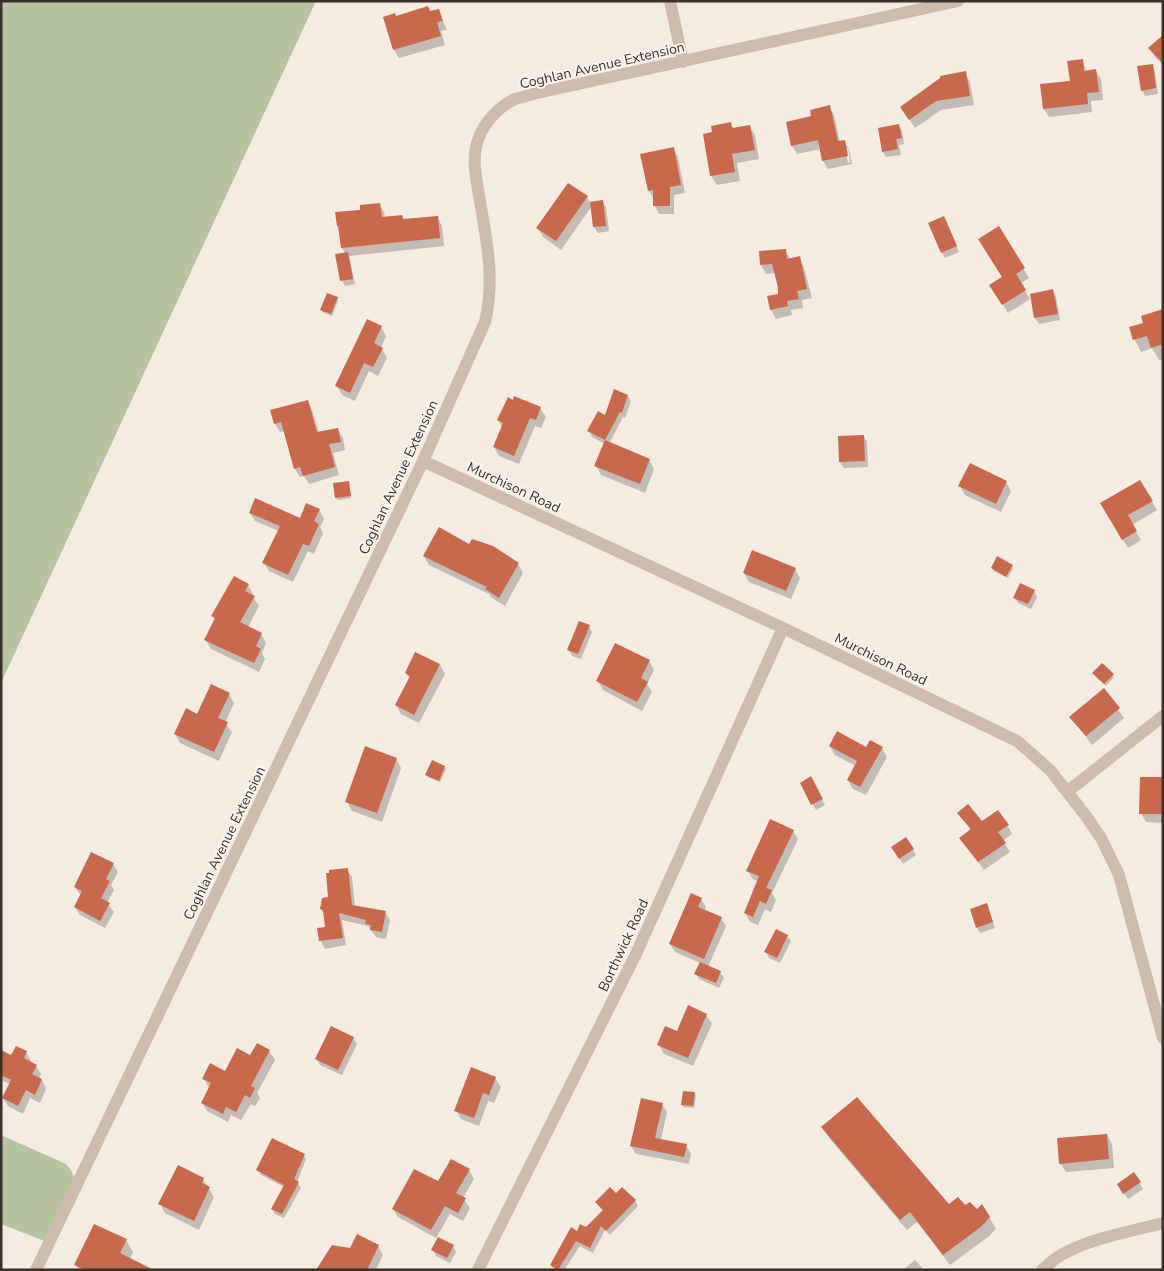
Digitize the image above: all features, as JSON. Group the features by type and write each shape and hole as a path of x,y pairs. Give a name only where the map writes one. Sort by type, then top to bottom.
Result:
{"street":[{"path":"670,1 683,62"},
{"name":"Coghlan Avenue Extension","path":"36,1270 423,462 485,322 489,304 490,275 476,160 477,141 486,124 496,113 514,100 538,93 958,1"},
{"name":"Murchison Road","path":"423,462 783,628 1017,741 1050,770 1101,838 1119,875 1163,1038"},
{"name":"Borthwick Road","path":"478,1270 635,956 783,628"},
{"path":"1067,792 1163,716"},
{"path":"1042,1270 1061,1256 1079,1247 1163,1223"}],"green space":[{"path":"1,1 316,1 1,683"},
{"path":"1,1135 66,1164 71,1170 74,1177 47,1242 1,1224"}],"building":[{"path":"428,6 430,11 439,9 443,21 437,22 441,36 393,50 383,17 395,13 396,16"},
{"path":"1163,35 1163,63 1148,48"},
{"path":"1083,59 1084,71 1096,69 1099,92 1087,93 1088,104 1043,109 1040,84 1070,81 1067,61"},
{"path":"1153,64 1156,88 1141,91 1137,66"},
{"path":"966,71 970,96 936,101 909,120 900,107 940,78 940,76"},
{"path":"830,105 838,141 845,140 848,156 822,161 818,140 791,146 786,122 811,116 810,110"},
{"path":"731,122 732,128 750,125 755,150 732,154 735,172 710,176 703,134 712,132 711,126"},
{"path":"899,124 902,138 896,139 898,149 882,152 878,128"},
{"path":"674,147 681,185 670,187 670,206 653,206 653,190 648,191 640,154"},
{"path":"568,183 588,196 556,241 536,228"},
{"path":"603,200 606,226 593,227 590,202"},
{"path":"380,203 382,217 402,215 403,219 438,216 440,238 341,248 335,212 360,210 360,205"},
{"path":"944,216 957,246 941,253 928,223"},
{"path":"999,226 1025,268 1016,274 1026,290 1002,305 989,285 1002,277 978,239"},
{"path":"786,249 787,259 800,256 807,289 797,291 799,299 787,301 788,306 770,310 767,296 778,294 778,287 772,264 760,265 759,251"},
{"path":"348,252 353,279 340,281 335,254"},
{"path":"1053,289 1058,314 1034,318 1030,294"},
{"path":"327,293 338,297 331,314 320,310"},
{"path":"1163,309 1163,344 1151,348 1147,336 1133,340 1129,327 1143,323 1141,316"},
{"path":"367,319 382,326 374,343 383,348 373,367 364,363 350,393 335,386"},
{"path":"614,389 628,395 622,413 620,412 605,440 587,431 598,411 605,415"},
{"path":"514,396 541,407 536,420 530,418 514,456 493,447 503,423 497,420 508,397 513,400"},
{"path":"308,400 317,432 338,428 341,442 329,444 335,467 303,476 300,467 294,469 281,422 274,424 270,410"},
{"path":"864,435 865,461 839,462 838,436"},
{"path":"605,440 650,459 640,484 594,466"},
{"path":"970,463 1007,481 996,504 958,486"},
{"path":"1140,480 1153,501 1128,515 1137,531 1122,540 1100,503"},
{"path":"349,481 351,496 335,498 333,483"},
{"path":"255,498 300,518 306,503 320,509 314,521 319,524 309,546 303,544 288,575 262,563 280,526 249,513"},
{"path":"439,527 469,544 472,539 493,546 519,563 499,598 485,589 487,587 423,556"},
{"path":"752,550 796,568 786,591 743,573"},
{"path":"997,556 1013,565 1006,577 991,568"},
{"path":"234,576 249,584 245,591 255,596 240,622 262,633 256,646 261,649 254,663 204,640 215,618 211,616"},
{"path":"1020,583 1035,590 1028,604 1013,598"},
{"path":"579,621 590,625 578,654 567,650"},
{"path":"615,643 650,660 641,678 648,682 637,702 596,681"},
{"path":"415,652 440,664 414,715 395,705 410,676 405,673"},
{"path":"1102,663 1114,674 1104,684 1092,673"},
{"path":"211,684 230,693 218,718 228,722 214,752 174,734 186,708 197,714"},
{"path":"1104,688 1120,708 1086,736 1069,717"},
{"path":"837,731 866,747 870,740 883,747 860,787 847,780 857,761 829,746"},
{"path":"365,746 397,758 377,813 345,802"},
{"path":"432,760 445,766 439,781 425,775"},
{"path":"811,776 823,799 811,805 800,783"},
{"path":"1140,777 1163,777 1163,814 1139,814"},
{"path":"968,804 982,821 998,810 1009,825 998,832 1006,843 978,862 959,838 971,829 957,813"},
{"path":"770,819 794,830 766,888 772,890 766,904 760,901 753,917 744,913 759,876 746,871"},
{"path":"906,837 914,849 899,859 891,847"},
{"path":"91,852 114,863 106,879 110,881 101,898 110,903 100,921 74,907 82,891 74,887"},
{"path":"348,868 352,905 386,911 382,932 370,930 371,925 365,924 366,920 339,913 343,938 319,941 317,928 325,927 323,910 320,909 322,898 328,897 326,873 329,873 329,870"},
{"path":"691,893 702,898 698,907 722,917 704,959 669,944"},
{"path":"987,903 993,922 976,928 970,909"},
{"path":"776,929 788,935 777,958 764,952"},
{"path":"700,962 721,971 716,983 694,974"},
{"path":"688,1005 707,1014 688,1058 657,1045 665,1026 677,1031"},
{"path":"331,1026 354,1037 338,1070 315,1059"},
{"path":"257,1043 270,1050 251,1086 255,1088 250,1098 245,1095 236,1112 226,1107 223,1114 201,1103 211,1083 202,1079 210,1063 225,1071 237,1048 250,1055"},
{"path":"16,1046 27,1051 24,1058 37,1065 32,1074 42,1079 35,1095 26,1090 18,1106 2,1098 11,1080 1,1075 1,1050 11,1055"},
{"path":"471,1067 496,1077 489,1095 483,1093 474,1118 454,1111"},
{"path":"683,1091 695,1092 693,1106 681,1105"},
{"path":"857,1097 949,1204 958,1197 965,1205 970,1202 977,1209 982,1204 990,1217 982,1226 943,1255 910,1212 900,1220 821,1127"},
{"path":"641,1098 663,1103 655,1138 687,1144 684,1157 630,1146"},
{"path":"1107,1134 1109,1159 1059,1164 1057,1138"},
{"path":"272,1138 305,1154 294,1179 299,1182 282,1214 271,1209 284,1185 256,1170"},
{"path":"451,1159 470,1169 456,1193 466,1198 458,1213 445,1206 431,1230 392,1209 414,1169 438,1181"},
{"path":"178,1165 204,1178 202,1183 210,1187 194,1221 158,1204"},
{"path":"1134,1172 1141,1182 1123,1194 1117,1184"},
{"path":"610,1187 616,1193 622,1187 636,1200 606,1231 601,1226 590,1248 576,1241 558,1270 550,1265 571,1227 577,1231 580,1224 586,1227 603,1210 595,1202"},
{"path":"94,1224 127,1239 120,1253 154,1270 85,1270 74,1265"},
{"path":"357,1234 379,1245 367,1270 316,1270 332,1245 350,1248"},
{"path":"438,1237 454,1245 447,1258 431,1250"}]}
